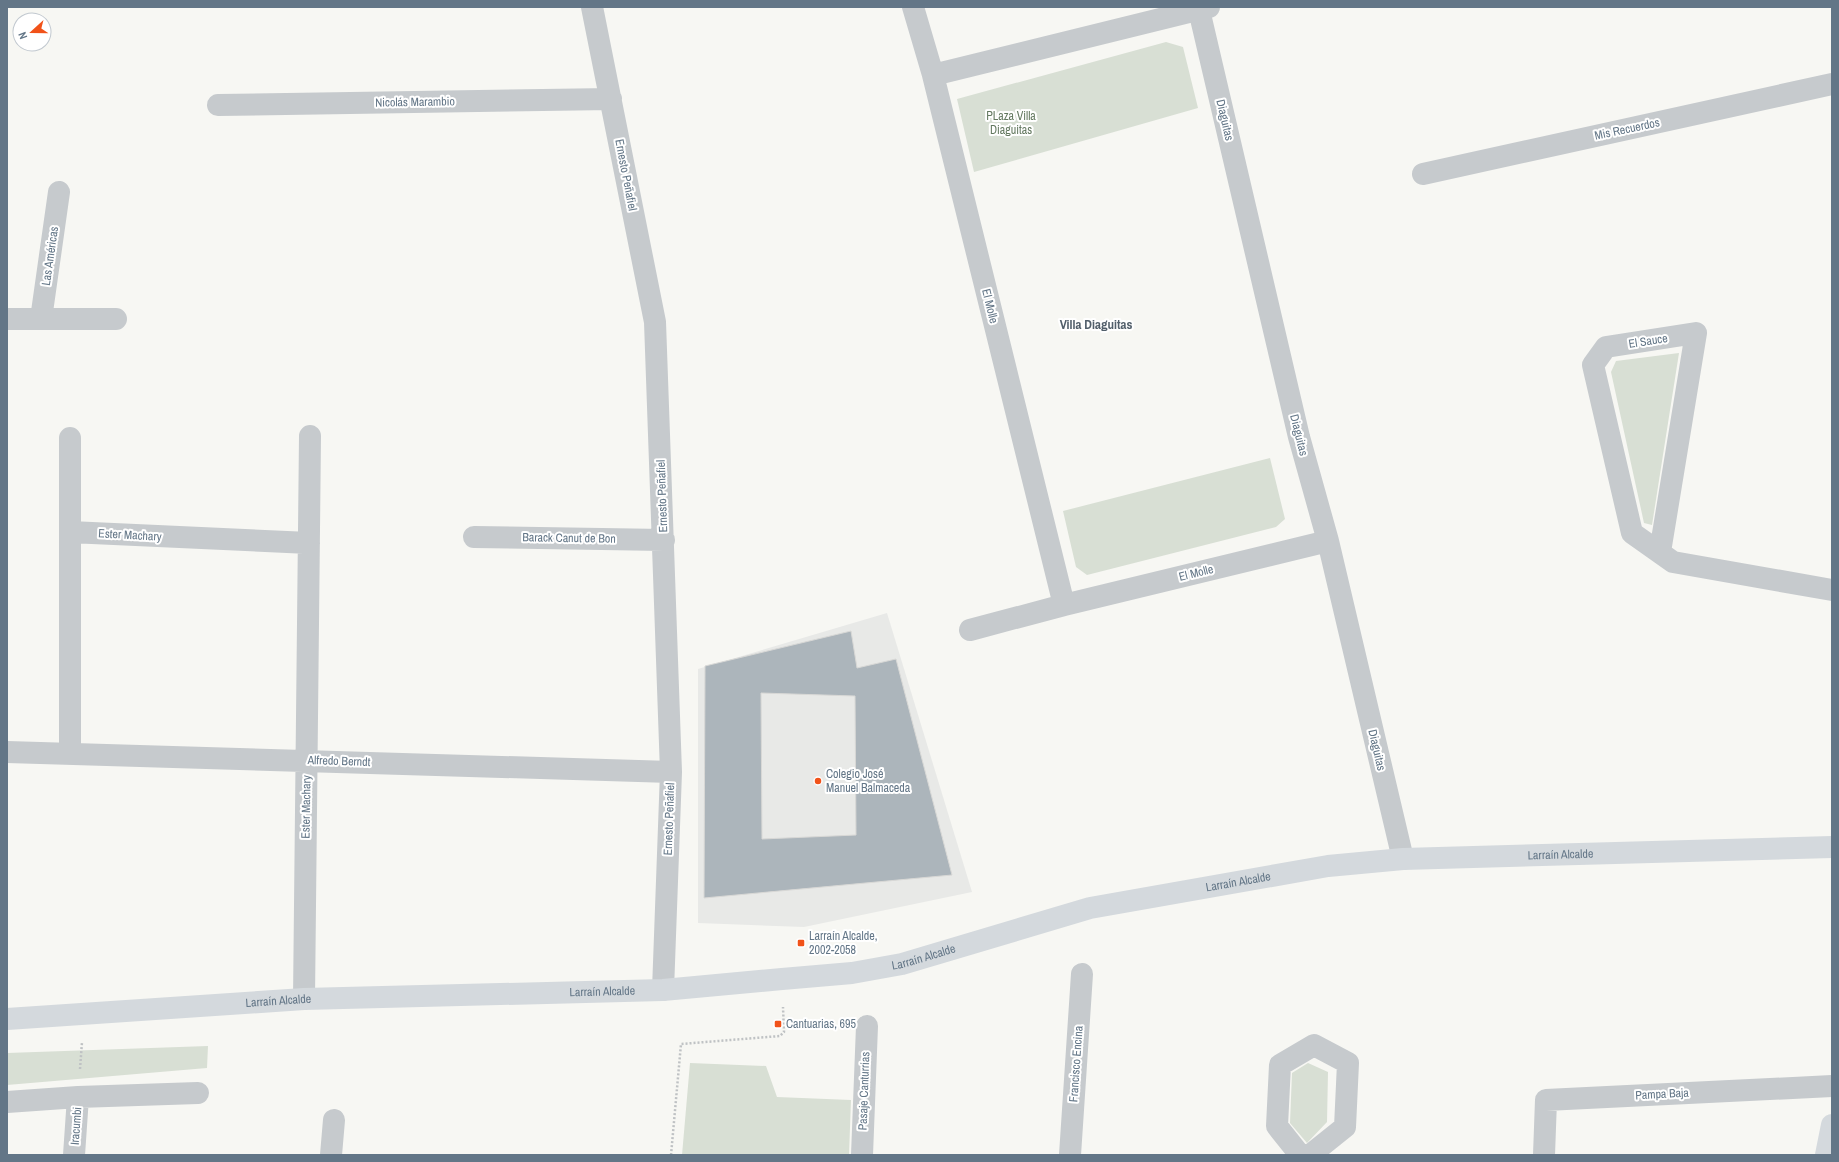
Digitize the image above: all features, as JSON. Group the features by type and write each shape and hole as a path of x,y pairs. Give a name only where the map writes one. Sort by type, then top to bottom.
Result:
{"street":[{"name":"Ernesto Peñafiel","path":"592,7 612,99 655,322 664,540 671,772 663,990"},
{"name":"El Molle","path":"913,7 933,75 1064,605"},
{"name":"Diaguitas","path":"933,75 1204,9 1297,429 1328,541 1403,859"},
{"name":"Mis Recuerdos","path":"1423,174 1832,84"},
{"name":"Nicolás Marambio","path":"218,105 612,99"},
{"name":"Las Américas","path":"41,319 59,192"},
{"path":"7,319 116,319"},
{"name":"El Sauce","path":"1660,552 1696,333 1606,347 1593,365 1632,534 1673,562 1832,590"},
{"name":"Ester Machary","path":"304,1000 310,436"},
{"path":"70,438 70,754"},
{"name":"Ester Machary","path":"70,532 309,543"},
{"name":"Barack Canut de Bon","path":"474,537 664,540"},
{"name":"El Molle","path":"970,630 1064,605 1328,541"},
{"name":"Alfredo Berndt","path":"7,752 671,772"},
{"name":"Larraín Alcalde","path":"7,1019 304,1000 663,990 852,973 902,964 1090,908 1328,866 1403,859 1832,846"},
{"name":"Francisco Encina","path":"1070,1155 1082,974"},
{"name":"Pasaje Canturrias","path":"862,1155 867,1026"},
{"path":"1300,1155 1277,1126 1280,1065 1314,1045 1348,1063 1344,1127 1310,1155"},
{"name":"Pampa Baja","path":"1544,1155 1546,1100 1832,1086"},
{"path":"7,1102 78,1097 198,1093"},
{"name":"Iracumbi","path":"74,1155 78,1097"},
{"path":"331,1155 334,1120"},
{"path":"1826,1155 1832,1125"}],"path":[{"path":"671,1155 681,1044 780,1036 784,1032 782,979"},
{"path":"78,1097 85,1014"}],"shaded area":[{"name":"Colegio José Manuel Balmaceda","path":"887,613 972,892 804,927 698,923 698,669"}],"green space":[{"name":"PLaza Villa Diaguitas","path":"1166,42 1183,47 1198,108 974,172 957,99"},
{"path":"1679,353 1652,525 1644,523 1611,372 1616,361"},
{"path":"1270,458 1285,519 1276,527 1087,575 1076,567 1063,511"},
{"path":"208,1046 207,1068 7,1085 7,1053"},
{"path":"690,1063 766,1066 777,1097 851,1100 849,1155 682,1155"},
{"path":"1308,1063 1328,1072 1327,1122 1307,1143 1290,1123 1292,1073"}],"building":[{"path":"851,631 857,668 896,659 952,875 704,898 705,666","holes":["761,693 855,696 856,835 762,839"]}],"place":[{"name":"Colegio José Manuel Balmaceda","path":"818,781"},
{"name":"Larraín Alcalde, 2002-2058","path":"801,943"},
{"name":"Cantuarias, 695","path":"778,1024"}],"district":[{"name":"Villa Diaguitas","path":"1096,324"}]}
